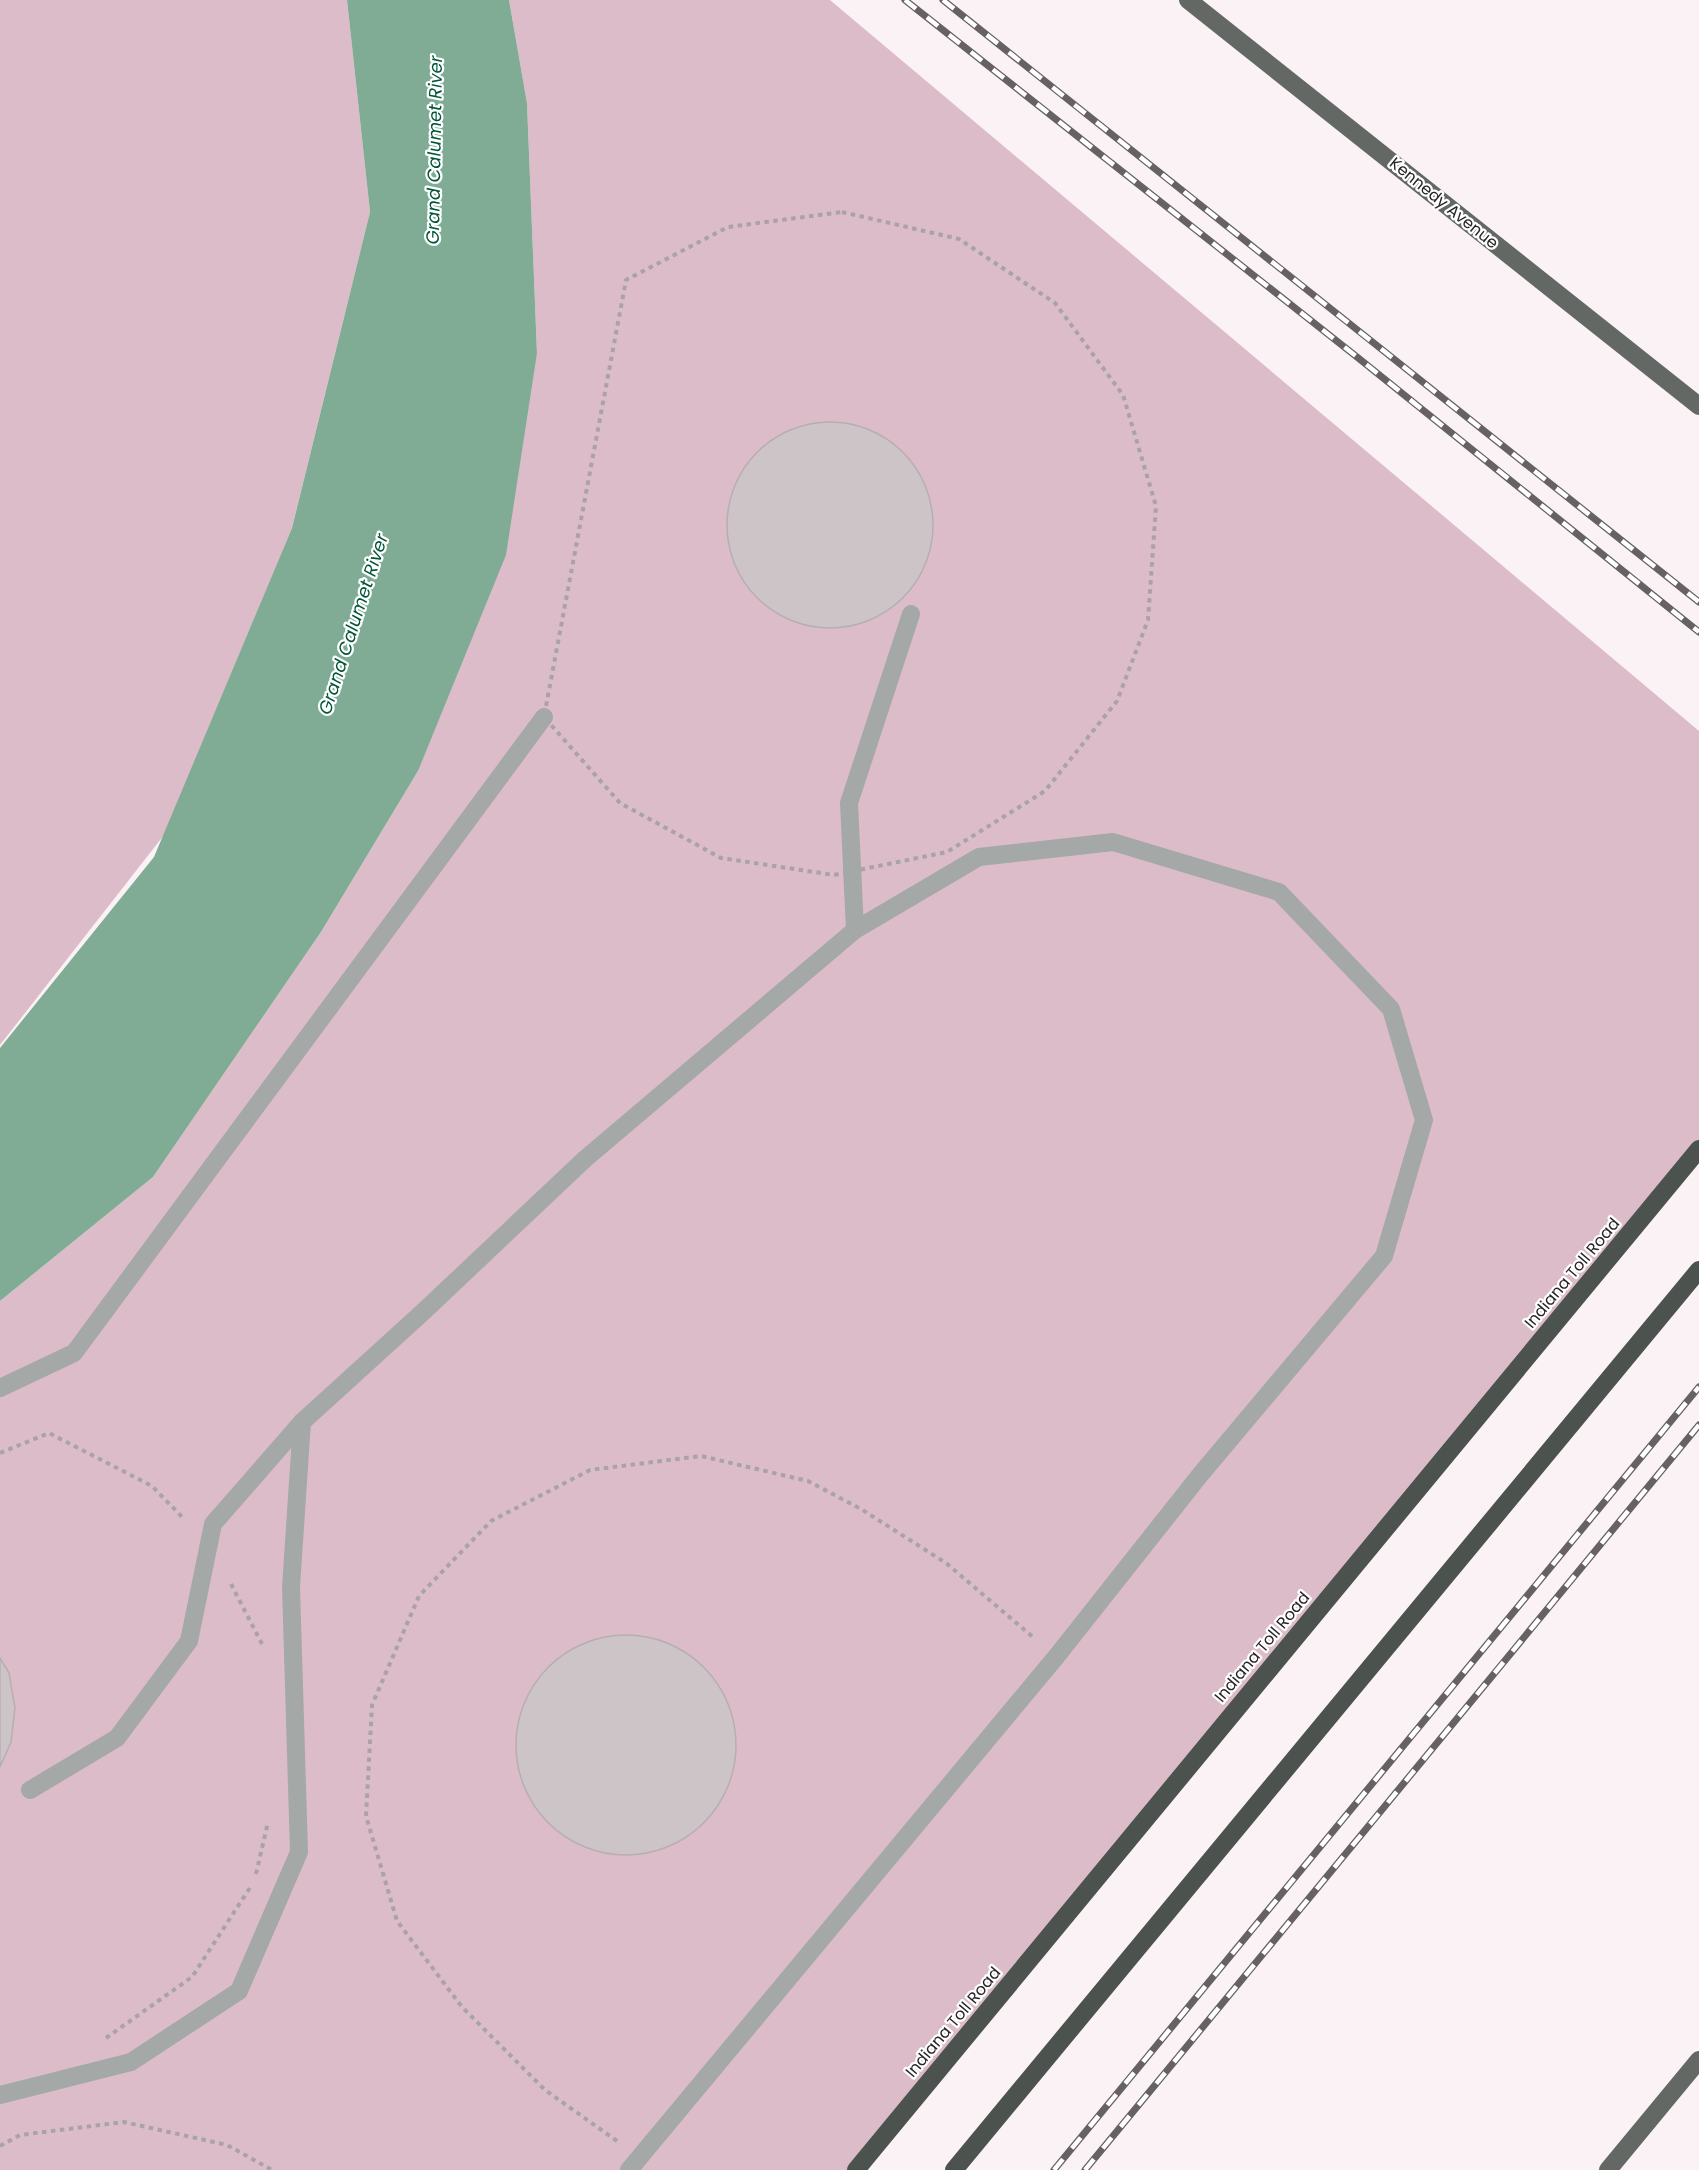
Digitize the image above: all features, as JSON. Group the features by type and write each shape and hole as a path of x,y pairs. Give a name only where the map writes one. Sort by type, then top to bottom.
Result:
{"highway":[{"name":"Indiana Toll Road","path":"856,2170 1699,1149"},
{"path":"954,2170 1699,1270"}],"main road":[{"name":"Kennedy Avenue","path":"1188,0 1699,406"},
{"path":"1608,2170 1699,2060"}],"lane":[{"path":"855,930 849,802 911,614"},
{"path":"0,1388 74,1353 544,717"},
{"path":"30,1790 117,1738 189,1641 213,1524 302,1422 585,1159 855,930 979,857 1113,842 1279,892 1391,1009 1424,1120 1384,1256 1200,1476 1056,1657 634,2164"},
{"path":"0,2095 131,2062 239,1991 299,1852 291,1587 302,1422"}],"path":[{"path":"842,212 959,239 1055,303 1123,395 1156,506 1148,620 1117,701 1045,791 947,852 834,875 721,858 620,803 544,717 626,280 728,227 842,212"},
{"path":"634,2164 545,2090 462,2007 398,1921 366,1816 372,1705 419,1596 491,1521 590,1470 701,1456 808,1480 861,1509 946,1563 1056,1657"},
{"path":"99,2042 192,1977"},
{"path":"0,2146 20,2135 124,2122 227,2145 272,2170"}],"shaded area":[{"path":"0,0 347,0 370,212 292,528 164,835 0,1045"},
{"path":"509,0 830,0 1699,731 1699,1149 856,2170 0,2170 0,1301 153,1177 321,932 418,771 537,353 527,103"}],"water":[{"name":"Grand Calumet River","path":"347,0 509,0 527,103 537,353 506,555 418,771 321,932 153,1177 0,1301 0,1048 154,857 292,528 370,212"}],"building":[{"path":"830,422 850,424 869,430 903,452 925,486 931,505 933,525 931,545 925,564 903,598 869,620 850,626 830,628 810,626 791,620 757,598 735,564 729,545 727,525 729,505 735,486 757,452 791,430 810,424"},
{"path":"615,1635 637,1635 668,1643 687,1653 704,1667 718,1684 728,1703 734,1723 736,1745 734,1767 728,1787 718,1806 704,1823 687,1837 658,1851 637,1855 615,1855 594,1851 574,1842 556,1830 541,1815 520,1777 516,1756 516,1734 520,1713 529,1693 541,1675 556,1660 594,1639"},
{"path":"0,1658 9,1673 15,1708 11,1742 0,1767"}],"railway":[{"path":"905,0 1357,357 1699,632"},
{"path":"943,0 1699,602"},
{"path":"1054,2170 1699,1387"},
{"path":"1085,2170 1699,1425"}]}
